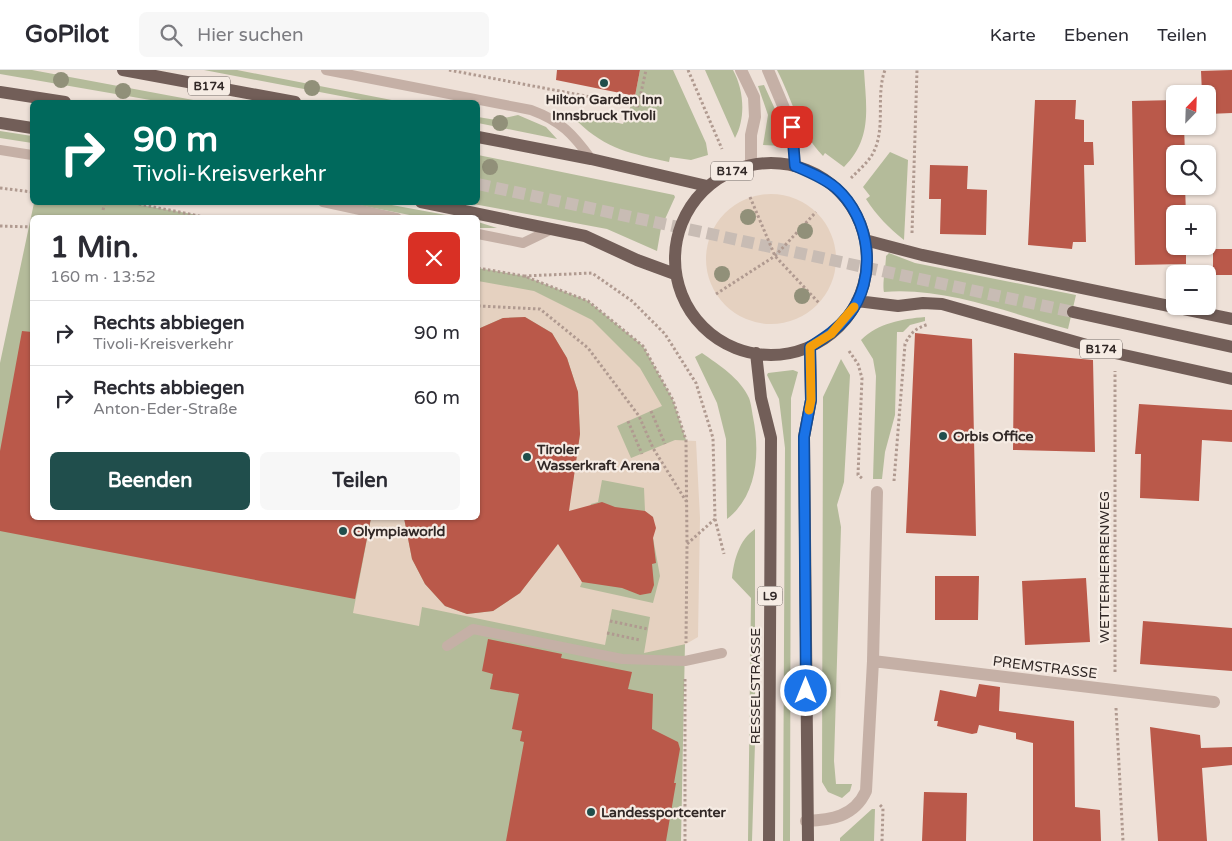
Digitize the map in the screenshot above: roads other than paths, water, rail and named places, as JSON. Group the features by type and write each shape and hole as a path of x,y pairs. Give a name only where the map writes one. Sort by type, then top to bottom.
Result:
{"main road":[{"name":"B174","path":"124,70 284,100"},
{"path":"0,92 52,100"},
{"path":"0,124 30,128"},
{"name":"B174","path":"480,137 591,159 707,186"},
{"name":"B174","path":"768,163 795,166 815,174 835,188 853,210 860,222 865,240 866,269 857,301 849,316 831,334 810,347 794,352 756,353 728,344 702,326 680,293 675,274 675,250 679,230 687,211 707,186 726,174 751,164 768,163"},
{"path":"435,205 585,236 637,260 675,274"},
{"path":"865,240 922,256 1232,319"},
{"name":"B174","path":"857,301 898,306 923,303 942,304 1115,353 1232,379"},
{"name":"B174","path":"1072,312 1232,347"},
{"path":"808,841 806,822 804,437 811,400 810,347"},
{"name":"RESSELSTRASSE","path":"756,353 761,398 771,438 769,841"}],"street":[{"path":"741,70 754,97 755,117 750,135 751,164"},
{"path":"768,70 792,127 795,166"},
{"path":"806,822 842,816 858,804 866,791 873,661 877,492"},
{"name":"PREMSTRASSE","path":"873,661 1214,702"}],"lane":[{"path":"326,70 480,100"},
{"path":"480,100 531,110 559,122 574,136 591,159"},
{"path":"0,150 30,155"},
{"path":"336,205 383,215"},
{"path":"480,234 523,243 552,229"},
{"path":"447,646 473,629 622,659 685,661 722,653"}],"tunnel":[{"path":"480,184 1073,312"}],"place":[{"name":"Hilton Garden Inn Innsbruck Tivoli","path":"604,83"},
{"name":"Orbis Office","path":"943,436"},
{"name":"Tiroler Wasserkraft Arena","path":"527,457"},
{"name":"Olympiaworld","path":"343,531"},
{"name":"Landessportcenter","path":"591,812"}]}
